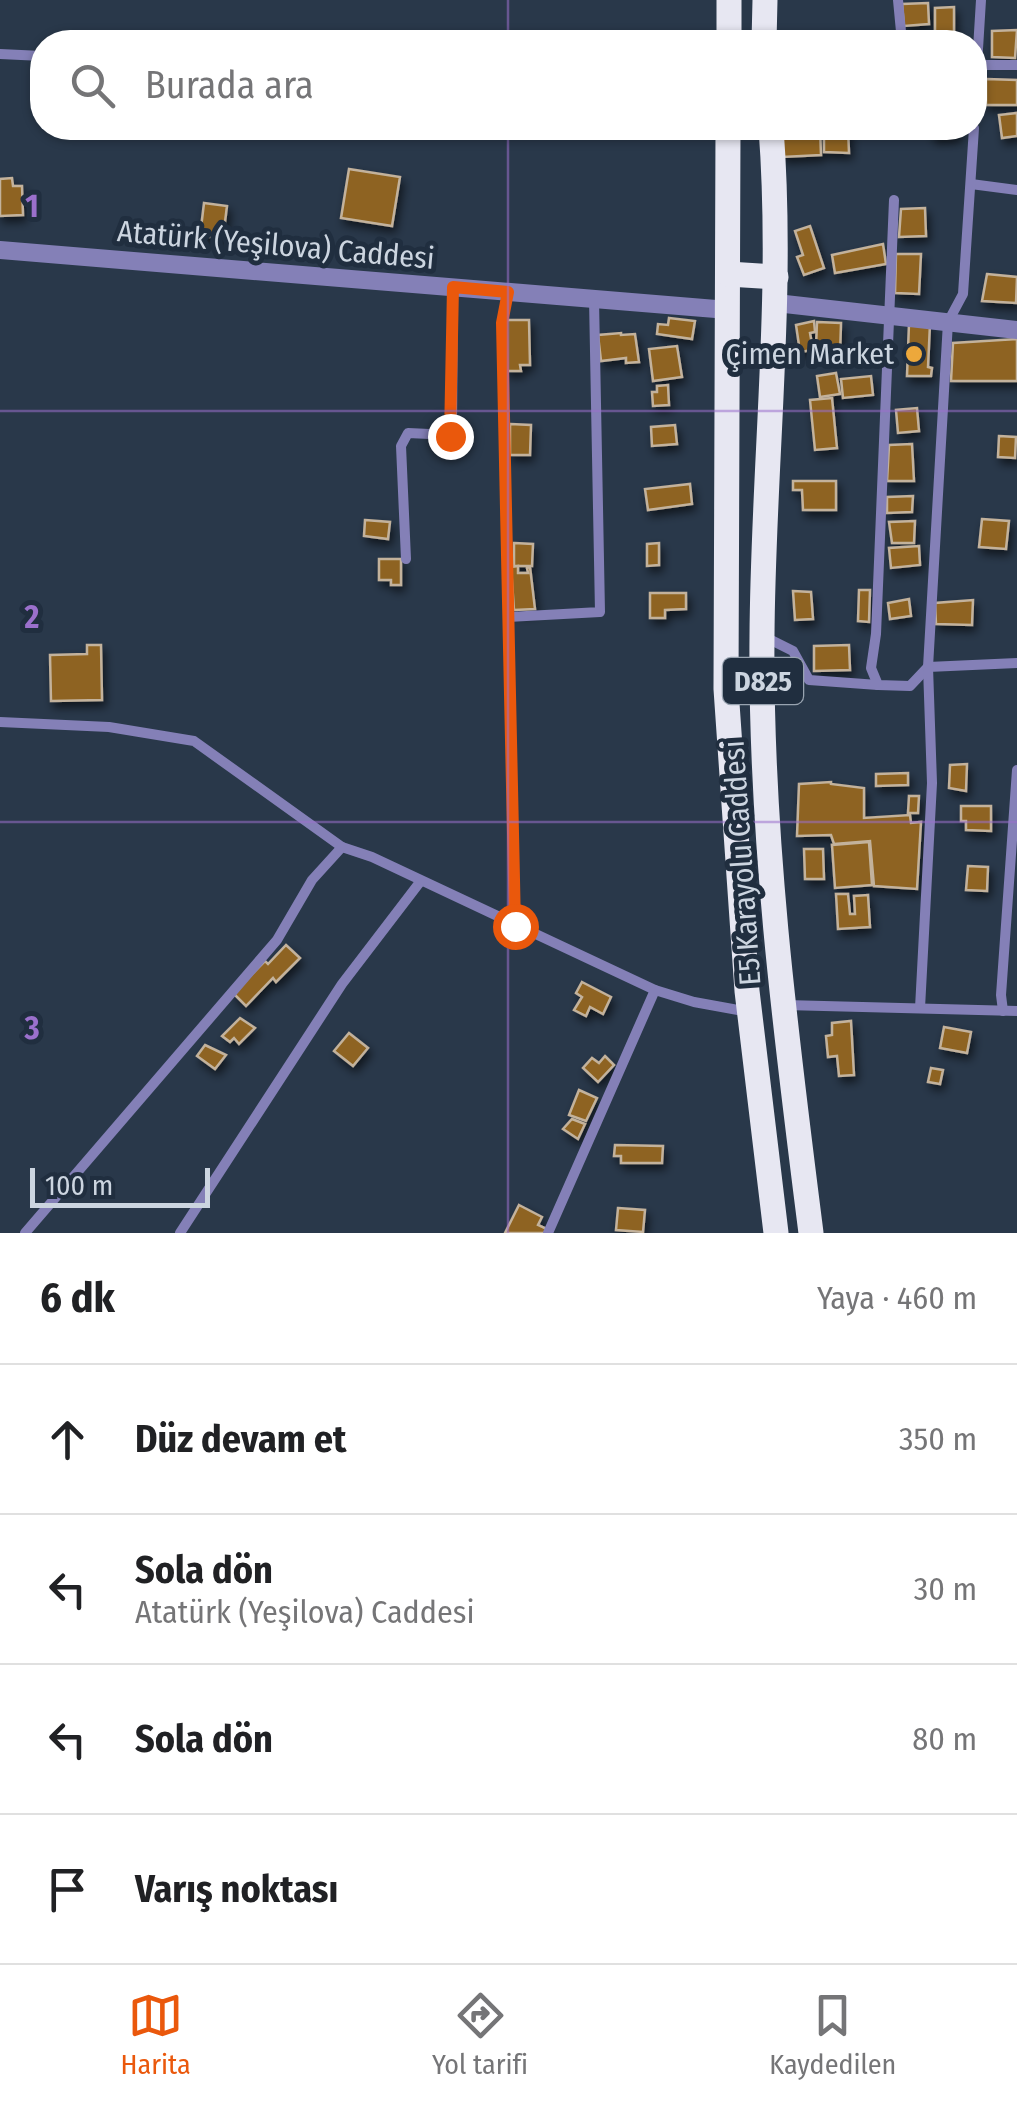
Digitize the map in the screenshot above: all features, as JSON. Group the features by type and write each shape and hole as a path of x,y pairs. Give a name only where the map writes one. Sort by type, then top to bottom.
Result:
{"highway":[{"path":"729,0 729,30"},
{"path":"764,30 765,0"},
{"name":"E5 Karayolu Caddesi","path":"728,140 726,689 749,1012 776,1233"},
{"name":"E5 Karayolu Caddesi","path":"772,140 776,195 775,302 762,635 765,783 811,1233"},
{"path":"728,274 775,302"},
{"path":"728,317 775,302"}],"street":[{"path":"898,0 901,30"},
{"path":"979,30 981,0"},
{"path":"0,54 30,55"},
{"path":"987,66 1017,66"},
{"path":"920,1008 932,783 928,668 948,322 962,294 973,140"},
{"path":"971,184 1017,190"},
{"path":"878,685 871,668 876,634 894,200"},
{"name":"Atatürk (Yeşilova) Caddesi","path":"0,250 594,299 728,317"},
{"path":"406,559 401,446 408,433 450,436 452,430 453,287"},
{"path":"508,292 502,323 515,926"},
{"path":"508,618 600,612 594,299"},
{"path":"775,302 1017,330"},
{"path":"762,635 793,651 809,680 910,686 928,668 1017,663"},
{"path":"0,722 109,726 194,741 342,847 372,857 655,990 749,1012"},
{"path":"1002,1011 1017,770"},
{"path":"25,1233 277,940 312,880 342,847"},
{"path":"180,1233 342,984 420,882"},
{"path":"548,1233 655,990"},
{"path":"785,1005 1017,1011"}],"building":[{"path":"928,3 929,24 904,26 902,4"},
{"path":"954,7 954,30 935,30 935,8"},
{"path":"1017,30 1015,58 992,57 992,31"},
{"path":"987,79 1017,80 1017,105 987,105"},
{"path":"1017,113 1017,136 1002,138 999,115"},
{"path":"781,140 820,140 821,155 782,157"},
{"path":"824,140 848,140 849,153 824,152"},
{"path":"349,169 400,177 392,226 341,218"},
{"path":"12,178 13,186 22,186 23,215 0,216 0,179"},
{"path":"204,203 227,206 223,238 200,236"},
{"path":"925,208 926,236 899,237 901,209"},
{"path":"810,226 824,268 804,275 797,257 803,255 795,231"},
{"path":"883,244 886,264 835,273 832,255"},
{"path":"896,254 921,254 919,294 895,293"},
{"path":"987,274 1017,277 1016,303 982,301"},
{"path":"669,318 695,321 692,339 657,334 658,324 668,325"},
{"path":"505,320 529,320 530,365 520,365 521,371 506,371"},
{"path":"814,321 815,332 810,333 813,350 800,352 796,325"},
{"path":"817,322 841,323 840,356 821,356 821,347 816,347"},
{"path":"909,324 930,324 931,376 907,376"},
{"path":"635,334 639,362 626,363 626,358 601,361 598,335"},
{"path":"1017,339 1017,381 951,381 953,343"},
{"path":"677,346 682,377 653,381 649,349"},
{"path":"836,373 840,394 820,397 817,376"},
{"path":"871,376 873,395 843,398 841,379"},
{"path":"668,385 669,405 653,406 652,392 657,392 657,386"},
{"path":"832,398 837,448 815,450 810,400"},
{"path":"917,408 919,431 898,433 896,410"},
{"path":"510,424 531,425 530,455 510,455"},
{"path":"675,425 677,444 652,446 651,427"},
{"path":"999,436 1016,437 1015,458 998,457"},
{"path":"912,444 914,481 887,481 889,445"},
{"path":"793,481 836,481 836,510 803,510 802,490 793,490"},
{"path":"690,484 692,504 648,510 645,489"},
{"path":"913,496 912,512 887,513 887,497"},
{"path":"982,519 1009,521 1006,549 979,547"},
{"path":"365,520 390,522 388,539 364,536"},
{"path":"915,521 914,543 892,543 889,522"},
{"path":"514,543 533,544 532,566 514,566"},
{"path":"659,543 659,565 647,566 647,544"},
{"path":"919,546 920,565 891,568 889,548"},
{"path":"379,559 401,559 401,585 379,580"},
{"path":"518,566 518,573 528,573 530,567 535,609 514,610 511,567"},
{"path":"859,590 870,590 869,622 858,621"},
{"path":"793,591 811,592 813,619 795,620"},
{"path":"650,593 686,593 686,609 665,610 665,618 650,618"},
{"path":"909,599 911,616 890,619 888,603"},
{"path":"973,600 972,625 936,624 935,603"},
{"path":"87,645 101,645 102,700 51,701 50,655 87,654"},
{"path":"849,645 850,670 814,671 814,646"},
{"path":"967,764 966,791 949,788 950,765"},
{"path":"908,773 908,785 876,786 876,774"},
{"path":"831,782 864,788 864,818 910,815 911,823 921,822 917,889 874,886 870,841 834,844 831,835 797,836 799,784"},
{"path":"909,796 919,796 918,813 908,813"},
{"path":"961,806 991,806 991,831 966,830 966,821 961,821"},
{"path":"869,842 872,885 835,888 832,845"},
{"path":"804,849 823,849 824,879 805,879"},
{"path":"968,866 988,867 987,891 966,890"},
{"path":"836,894 848,894 850,914 855,914 854,896 868,895 870,927 838,929"},
{"path":"286,945 300,958 246,1006 233,993"},
{"path":"582,982 611,997 603,1014 590,1007 586,1016 574,1010 582,997 576,993"},
{"path":"240,1018 255,1028 239,1044 234,1038 230,1042 222,1036"},
{"path":"851,1021 854,1075 839,1076 837,1056 828,1057 826,1036 832,1035 832,1023"},
{"path":"944,1027 971,1032 967,1053 940,1048"},
{"path":"349,1033 368,1048 353,1066 334,1051"},
{"path":"205,1045 226,1055 215,1069 197,1056"},
{"path":"605,1056 614,1065 598,1082 583,1068 592,1058 599,1063"},
{"path":"931,1068 943,1070 940,1084 928,1082"},
{"path":"579,1090 597,1098 586,1121 569,1115"},
{"path":"572,1119 585,1124 578,1139 563,1129"},
{"path":"615,1145 663,1146 662,1163 621,1163 621,1156 614,1156"},
{"path":"519,1205 542,1217 538,1225 547,1229 545,1233 505,1233"},
{"path":"618,1208 645,1210 643,1232 616,1230"}],"place":[{"name":"Çimen Market","path":"914,354"}],"route":[{"path":"450,436 453,287 508,292 502,323 515,926"}]}
